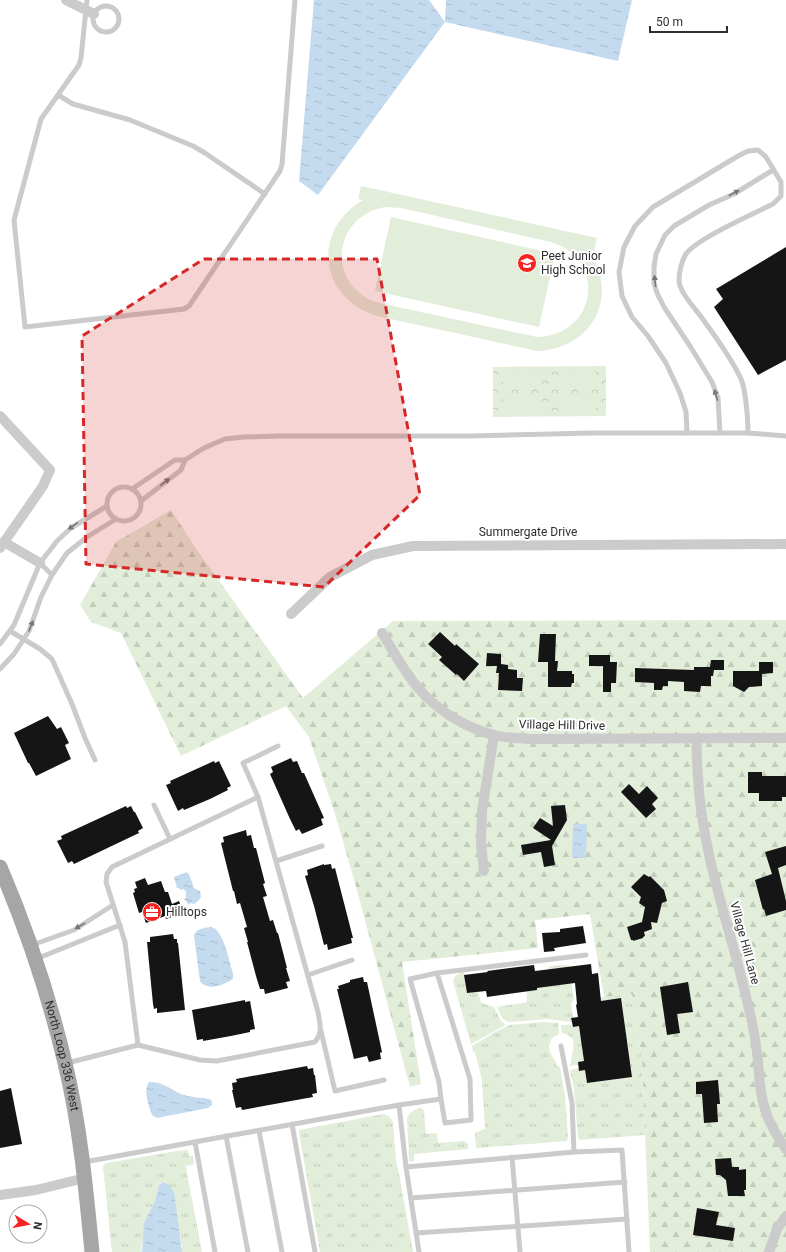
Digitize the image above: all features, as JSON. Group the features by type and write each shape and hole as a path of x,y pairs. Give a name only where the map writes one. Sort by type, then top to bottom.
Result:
{"main road":[{"name":"North Loop 336 West","path":"0,866 33,952 50,1006 65,1064 85,1178 92,1252"}],"street":[{"path":"66,0 89,8"},
{"path":"0,416 50,470 43,486 2,545 40,563"},
{"name":"Summergate Drive","path":"291,614 330,577 372,555 413,546 786,544"},
{"name":"Village Hill Drive","path":"382,633 405,671 435,705 454,718 474,728 494,735 528,740 786,738"},
{"path":"484,871 481,844 482,810 494,735"},
{"name":"Village Hill Lane","path":"697,738 696,750 698,793 703,829 713,876 740,970 755,1033 764,1109 774,1131 786,1149"},
{"path":"0,1195 36,1190 85,1178"},
{"path":"769,1252 777,1230 786,1216"}],"lane":[{"path":"89,8 79,65 41,119 14,220 25,327 184,309 189,306 280,171 282,164 295,0"},
{"path":"106,6 111,7 118,14 118,24 111,31 101,31 94,24 89,8 106,6"},
{"path":"58,95 73,104 130,120 193,146 265,194"},
{"path":"687,433 686,412 680,393 666,363 648,336 632,317 622,296 619,272 624,247 634,226 653,207 743,153 758,150 766,157 782,182 782,196 773,204 699,242 687,253 680,268 679,281 684,294 719,342 742,381 748,421 748,433"},
{"path":"720,433 718,398 712,382 664,307 657,293 654,283 656,254 665,235 674,226 709,205 734,194 773,170"},
{"path":"132,489 175,460 185,460 204,448 225,439 244,437 462,436 584,433 748,433 786,436"},
{"path":"141,501 181,470 185,460"},
{"path":"125,486 132,489 139,496 141,501 138,513 134,518 128,520 122,521 116,519 108,511 107,498 111,492 117,488 125,486"},
{"path":"0,644 10,630 20,611 40,563 57,540 71,528 107,506"},
{"path":"0,669 14,654 29,631 41,597 52,574 67,554 87,537 116,519"},
{"path":"40,563 52,574"},
{"path":"10,630 40,649 52,659 95,760"},
{"path":"278,746 243,762 258,797 308,975 318,1012 335,1091 384,1080"},
{"path":"138,1045 125,942 106,882 107,874 112,867 258,797"},
{"path":"154,805 170,839"},
{"path":"276,861 322,846"},
{"path":"33,952 74,930 113,905"},
{"path":"33,952 120,925"},
{"path":"437,973 470,1079 471,1120 445,1123 439,1082 410,979 437,973 586,955"},
{"path":"308,975 352,960"},
{"path":"65,1064 138,1045 200,1060 217,1061 315,1042 319,1037 321,1030"},
{"path":"562,1046 572,1103 574,1152"},
{"path":"82,1162 399,1105 441,1099"},
{"path":"399,1105 406,1167 419,1252"},
{"path":"292,1124 315,1252"},
{"path":"259,1130 282,1252"},
{"path":"226,1136 248,1252"},
{"path":"195,1142 215,1252"},
{"path":"406,1167 574,1152 622,1150 629,1252"},
{"path":"512,1158 520,1252"},
{"path":"411,1198 624,1182"},
{"path":"416,1233 627,1219"}],"highlighted area":[{"path":"204,259 377,259 420,495 324,587 86,564 82,336"}],"green space":[{"path":"361,186 597,238 594,251 588,250 598,267 602,285 601,302 596,317 586,330 573,341 556,348 537,351 377,316 358,307 343,295 333,280 329,263 329,246 335,229 346,213 363,200 358,199","holes":["385,207 401,208 551,242 569,251 581,264 587,279 588,296 583,311 573,324 557,333 537,337 379,303 362,295 350,283 343,268 342,253 345,238 354,224 367,213"]},
{"path":"391,217 555,254 539,327 375,291"},
{"path":"606,366 606,416 493,417 493,367"},
{"path":"503,372 539,372 540,389 503,389"},
{"path":"559,372 596,372 596,389 559,389"},
{"path":"503,395 540,395 540,412 503,412"},
{"path":"559,395 596,395 596,412 559,412"},
{"path":"171,510 197,550 303,698 393,621 786,620 786,1252 650,1252 642,1059 632,994 604,997 590,914 535,920 538,948 402,962 421,1084 410,1087 355,883 335,814 309,737 286,706 181,756 121,633 91,622 80,605 116,542"},
{"path":"569,965 574,1000 571,1003 573,1018 571,1018 571,1022 548,1019 511,1022 505,1021 497,1007 527,1002 527,991 566,984 564,968 548,968 550,966"},
{"path":"464,971 467,993 478,992 481,1002 494,1007 501,1021 505,1024 504,1026 471,1044 453,981 455,976"},
{"path":"632,993 642,1059 645,1135 579,1140 574,1090 570,1070 579,1068 579,1071 585,1070 587,1083 632,1077 628,1043 582,1049 584,1061 578,1062 578,1065 569,1066 571,1063 574,1045 573,1041 568,1035 562,1033 561,1025 572,1025 573,1027 579,1026 581,1039 626,1033 621,999 590,1003 590,999"},
{"path":"543,1022 558,1023 559,1034 552,1038 549,1050 557,1066 560,1067 565,1096 568,1135 567,1141 476,1148 475,1132 485,1129 482,1080 472,1046 510,1025"},
{"path":"419,1108 423,1109 424,1112 426,1134 437,1133 438,1143 465,1141 468,1143 468,1149 414,1154 414,1161 410,1162 407,1118 411,1112"},
{"path":"383,1114 389,1116 393,1122 396,1161 413,1252 320,1252 299,1130"},
{"path":"188,1150 189,1156 193,1156 194,1163 193,1165 186,1166 186,1168 202,1252 182,1252 182,1246 165,1182 160,1183 155,1201 150,1211 141,1247 142,1252 112,1252 103,1167 106,1163"}],"water":[{"path":"314,0 429,0 445,22 318,195 299,181"},
{"path":"446,0 632,0 618,61 445,22"},
{"path":"573,824 587,824 586,858 572,858"},
{"path":"187,872 194,888 200,891 201,897 194,904 190,903 189,905 184,899 186,898 186,891 177,888 174,877"},
{"path":"210,927 216,930 223,940 233,974 233,979 221,985 212,987 203,984 200,981 194,936 198,930"},
{"path":"149,1082 159,1083 187,1096 209,1099 212,1101 212,1105 208,1108 157,1118 152,1115 147,1098 147,1086"},
{"path":"163,1182 169,1185 174,1192 182,1252 142,1252 144,1223 155,1201 159,1185"}],"building":[{"path":"786,247 786,360 758,375 714,307 723,299 716,289"},
{"path":"440,632 455,646 456,644 479,664 464,681 439,660 442,657 428,644"},
{"path":"540,634 556,634 555,661 558,661 557,671 572,671 572,674 574,674 574,683 572,683 571,687 548,687 548,662 538,662"},
{"path":"487,653 501,654 501,664 508,665 508,669 517,670 517,678 523,678 522,691 498,690 499,673 496,673 497,666 486,666"},
{"path":"589,655 610,655 610,662 617,662 616,683 611,683 611,692 603,692 603,666 589,666"},
{"path":"711,660 724,660 724,670 714,670 713,676 711,676 711,686 701,686 700,692 684,691 684,682 668,681 668,686 663,686 662,690 654,690 654,683 635,682 635,668 694,670 694,667 710,667"},
{"path":"759,662 773,662 773,673 762,674 762,686 749,687 744,692 733,686 733,671 759,671"},
{"path":"48,716 57,729 61,727 69,743 65,745 71,759 36,776 28,763 14,733"},
{"path":"291,758 293,762 297,761 302,773 304,773 324,818 321,819 323,825 302,834 299,829 296,831 270,774 273,772 271,767"},
{"path":"214,761 215,763 219,761 231,786 227,788 228,790 210,799 178,811 166,785 171,783 170,781"},
{"path":"748,772 762,772 762,776 786,776 786,797 782,797 782,801 759,801 759,793 748,793"},
{"path":"629,784 639,794 647,786 658,798 652,804 656,809 646,818 621,792"},
{"path":"565,805 567,820 552,846 555,865 544,867 541,852 523,855 521,845 551,840 533,828 540,818 553,826 551,806"},
{"path":"126,806 127,808 131,806 143,828 138,831 139,833 74,864 72,861 68,863 57,841 62,839 61,836"},
{"path":"246,830 247,836 251,835 254,848 256,848 265,883 263,884 267,896 263,897 270,921 273,920 278,933 290,981 286,982 288,988 265,994 264,989 260,989 256,976 244,928 247,927 240,903 237,904 221,843 224,842 223,837"},
{"path":"786,846 786,865 778,868 786,901 786,910 766,916 755,880 772,874 765,852"},
{"path":"324,864 331,864 332,869 335,868 353,938 351,938 352,943 328,950 327,944 324,945 305,876 308,875 307,870"},
{"path":"644,874 649,877 650,876 664,890 667,901 662,903 657,923 651,922 652,929 644,932 645,936 643,938 633,941 631,940 627,927 642,922 645,907 639,903 641,897 631,887"},
{"path":"145,878 148,885 161,881 165,892 168,892 172,904 179,901 183,913 166,919 165,916 146,923 142,912 139,913 133,893 135,892 134,889 137,888 135,882"},
{"path":"583,926 586,943 554,948 555,951 544,952 542,933 560,932 560,929"},
{"path":"173,934 174,939 177,939 178,943 185,1010 157,1013 157,1008 154,1009 153,1004 147,942 150,942 150,937"},
{"path":"591,964 592,974 598,973 601,1001 621,998 632,1077 587,1083 585,1070 579,1071 578,1062 584,1061 579,1026 573,1027 571,1018 578,1017 575,983 487,997 486,991 467,993 464,975 534,965 535,971"},
{"path":"363,977 364,982 367,982 382,1052 380,1053 381,1059 369,1062 367,1056 354,1059 337,989 339,989 338,986 350,982 350,980"},
{"path":"688,982 693,1012 677,1014 680,1033 667,1035 660,987"},
{"path":"245,1000 245,1002 250,1001 255,1029 250,1030 250,1032 231,1036 203,1041 203,1039 197,1040 192,1010"},
{"path":"307,1066 308,1069 313,1068 315,1075 317,1093 312,1094 313,1097 242,1110 241,1107 236,1108 232,1083 237,1082 236,1079"},
{"path":"718,1080 720,1104 717,1104 718,1122 704,1123 702,1094 696,1094 696,1082"},
{"path":"11,1088 22,1144 0,1148 0,1091"},
{"path":"731,1158 732,1167 739,1167 739,1170 746,1169 746,1190 744,1190 745,1196 728,1196 726,1180 720,1175 716,1175 715,1159"},
{"path":"697,1208 719,1212 716,1225 735,1228 733,1241 693,1235"}],"place":[{"name":"Peet Junior High School","path":"527,263"},
{"name":"Hilltops","path":"152,912"}]}
